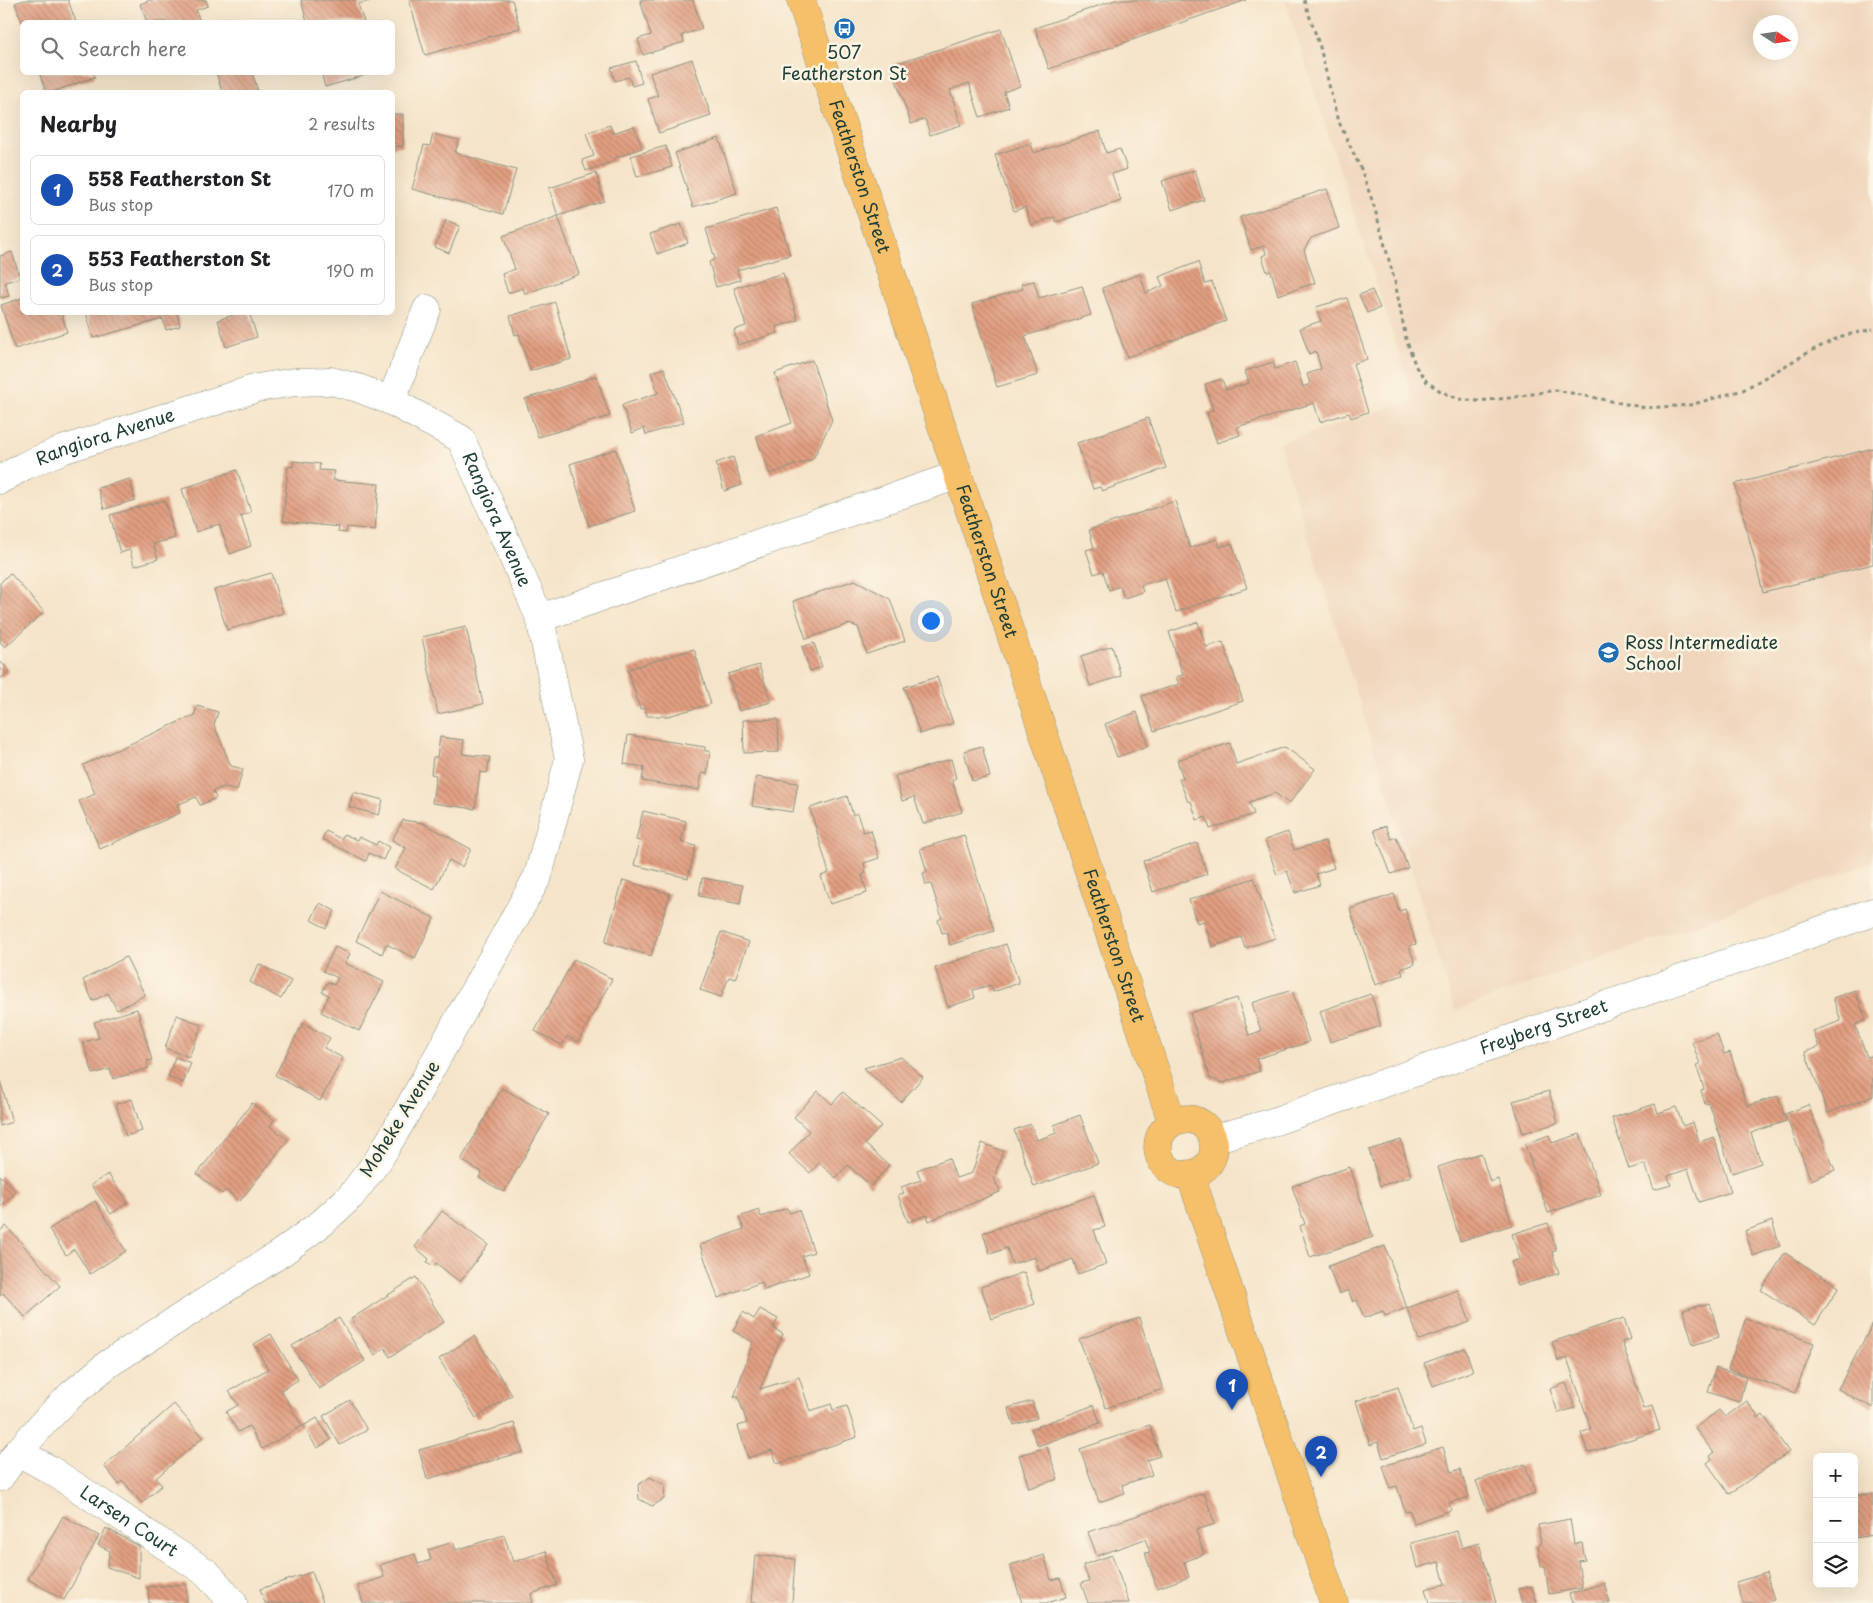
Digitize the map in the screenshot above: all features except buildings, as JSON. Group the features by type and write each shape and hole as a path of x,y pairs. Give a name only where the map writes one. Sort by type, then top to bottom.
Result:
{"main road":[{"name":"Featherston Street","path":"801,0 1172,1122"},
{"path":"1182,1119 1201,1123 1213,1139 1214,1149 1212,1158 1199,1171 1190,1174 1172,1171 1159,1156 1158,1146 1160,1137 1165,1128 1172,1122 1182,1119"},
{"path":"1190,1174 1334,1603"}],"street":[{"path":"391,401 427,309"},
{"name":"Rangiora Avenue","path":"0,480 24,466 62,450 257,388 295,382 331,381 358,388 391,401 461,439 540,618"},
{"path":"540,618 958,476"},
{"name":"Moheke Avenue","path":"0,1477 18,1452 72,1394 108,1364 281,1253 323,1222 351,1196 379,1159 444,1049 538,876 568,759 540,618"},
{"name":"Freyberg Street","path":"1213,1139 1267,1124 1873,912"},
{"name":"Larsen Court","path":"18,1452 49,1469 207,1573 232,1603"}],"path":[{"path":"1304,0 1320,47 1337,118 1374,206 1395,282 1406,339 1416,367 1427,382 1442,392 1458,399 1477,402 1556,390 1646,408 1690,405 1743,390 1811,351 1842,336 1873,329"}],"shaded area":[{"name":"Ross Intermediate School","path":"1285,0 1873,0 1873,862 1455,1010 1279,443 1414,400"}],"place":[{"name":"507 Featherston St","path":"844,28"},
{"name":"Ross Intermediate School","path":"1609,653"},
{"name":"558 Featherston St","path":"1232,1410"},
{"name":"553 Featherston St","path":"1321,1477"}]}
